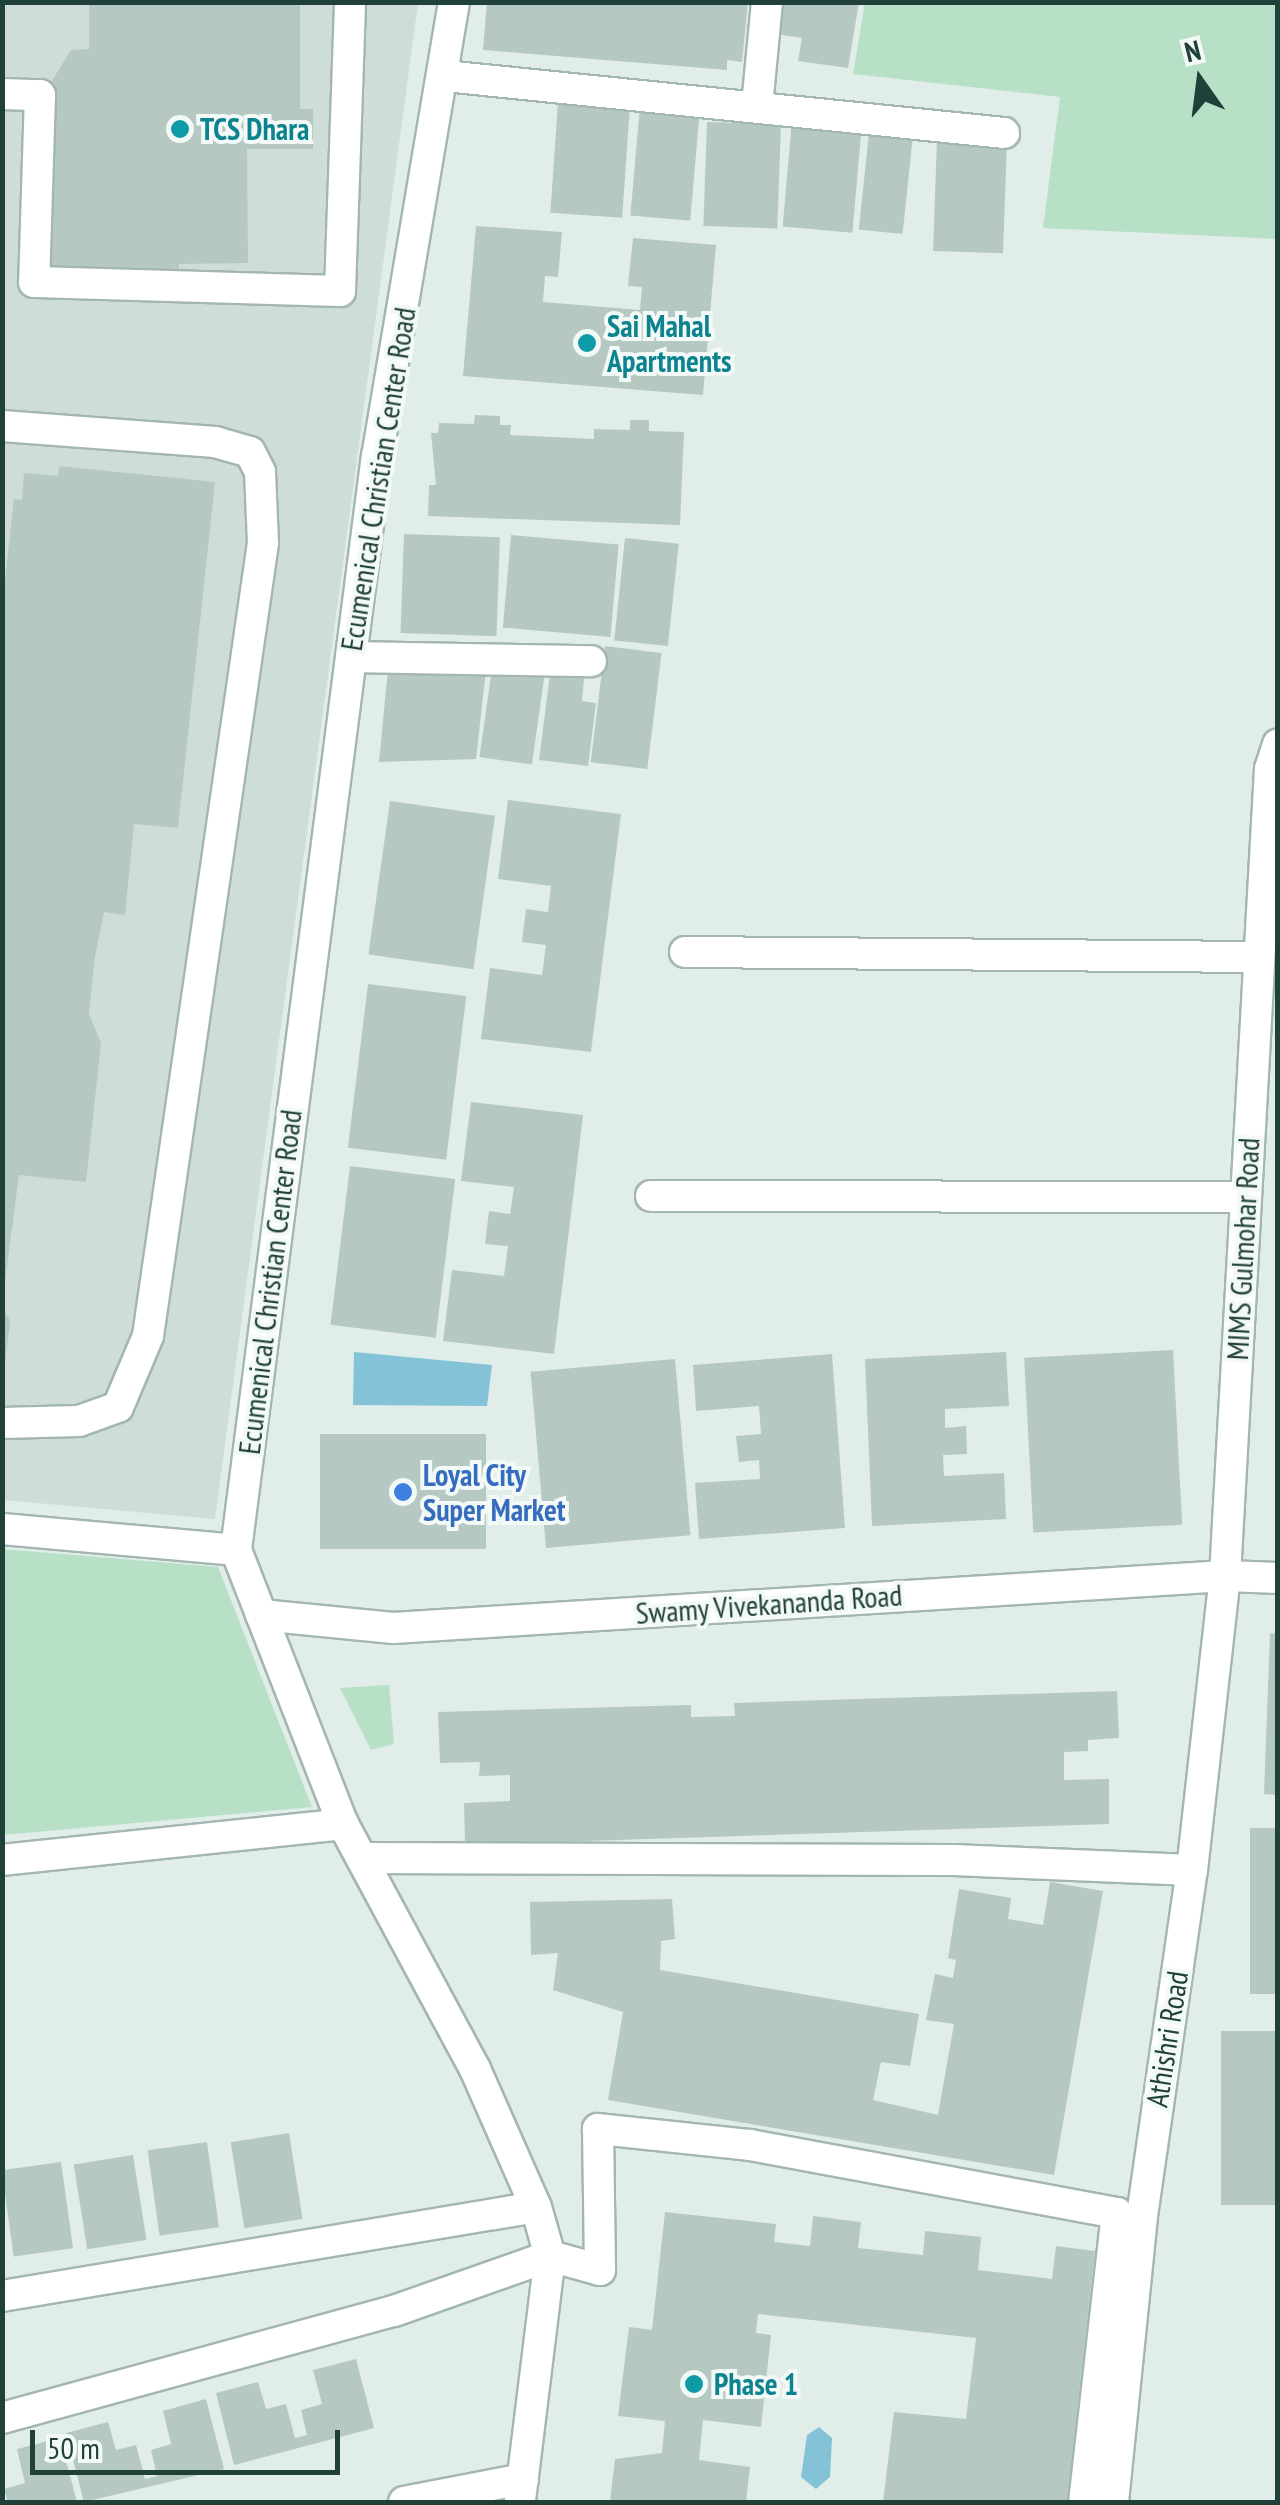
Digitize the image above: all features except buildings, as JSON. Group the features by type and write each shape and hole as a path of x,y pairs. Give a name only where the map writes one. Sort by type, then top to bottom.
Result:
{"street":[{"path":"2,94 40,95 34,282 340,291 350,2"},
{"name":"Ecumenical Christian Center Road","path":"454,2 445,76 377,455 236,1550 343,1824 367,1858 536,2206 550,2256 522,2491"},
{"path":"757,106 767,2"},
{"path":"445,76 1004,133"},
{"path":"2,426 215,442 250,452 260,472 262,543 148,1336 118,1407 78,1422 2,1422"},
{"path":"352,657 591,661"},
{"name":"MIMS Gulmohar Road","path":"1225,1576 1259,958 1270,920 1270,769 1278,744"},
{"path":"684,952 1259,958"},
{"path":"652,1196 1246,1197"},
{"path":"2,1529 236,1550"},
{"name":"Swamy Vivekananda Road","path":"261,1615 393,1628 1225,1576 1278,1578"},
{"name":"Athishri Road","path":"1113,2502 1148,2168 1192,1870 1225,1576"},
{"path":"2,1860 343,1824"},
{"path":"367,1858 953,1860 1192,1870"},
{"path":"2,2418 394,2311 550,2256 600,2270 598,2129 750,2145 1116,2213 1084,2502"},
{"path":"2,2296 536,2206"},
{"path":"404,2502 522,2491"}],"shaded area":[{"path":"2,3 418,3 215,1519 3,1500"}],"green space":[{"path":"865,3 1277,3 1277,239 1043,228 1060,97 853,74"},
{"path":"2,1549 218,1567 312,1807 3,1835"},
{"path":"389,1685 394,1744 371,1750 340,1688"}],"water":[{"path":"354,1352 492,1365 487,1406 353,1405"},
{"path":"819,2427 832,2438 830,2477 816,2489 801,2477 807,2435"}],"place":[{"name":"TCS Dhara","path":"180,129"},
{"name":"Sai Mahal Apartments","path":"587,343"},
{"name":"Loyal City Super Market","path":"403,1492"},
{"name":"Phase 1","path":"694,2384"}]}
